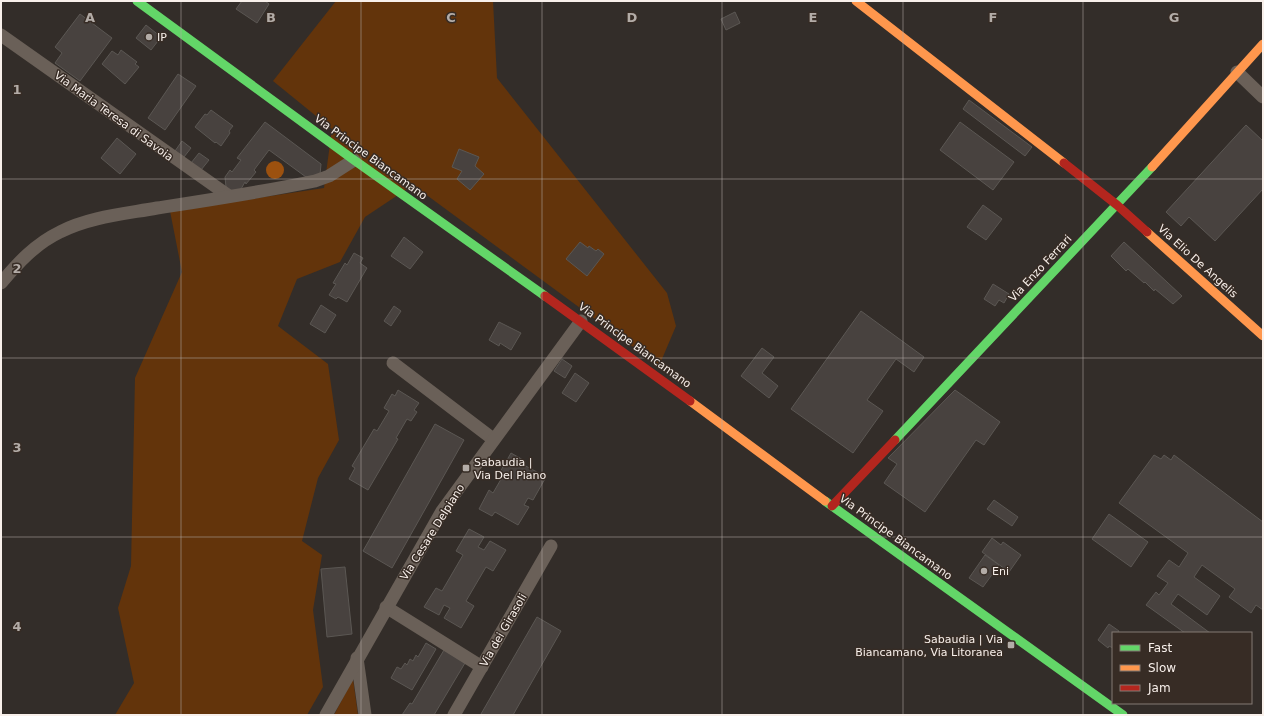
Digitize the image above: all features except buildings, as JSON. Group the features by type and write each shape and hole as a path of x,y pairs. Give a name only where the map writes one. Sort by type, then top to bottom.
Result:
{"street":[{"name":"Via Principe Biancamano","path":"137,1 354,160 581,321 832,506 1120,713 1128,715"},
{"name":"Via Elio De Angelis","path":"856,1 1117,205 1263,336"},
{"name":"Via Maria Teresa di Savoia","path":"1,35 205,181 229,196"},
{"name":"Via Enzo Ferrari","path":"832,506 1117,205 1263,44"},
{"path":"1237,72 1263,97"},
{"path":"1,283 31,251 60,231 104,217 319,180 354,160"},
{"path":"194,202 205,181"},
{"name":"Via Cesare Delpiano","path":"326,715 386,607 442,511 493,439 581,321"},
{"path":"393,363 493,439"},
{"name":"Via dei Girasoli","path":"454,715 551,546"},
{"path":"386,607 482,667"},
{"path":"357,658 365,715"}],"shaded area":[{"path":"336,1 493,1 497,78 667,293 676,326 659,366 413,185 365,217 340,262 297,279 278,326 328,364 339,440 318,478 302,541 322,555 313,610 323,687 307,715 115,715 134,683 118,608 131,566 135,378 182,272 170,211 324,188 332,129 273,81"},
{"path":"275,161 281,164 284,170 281,176 275,179 269,176 266,170 269,164"},
{"path":"353,679 358,715 334,715"}],"traffic: fast":[{"path":"137,1 354,160 545,296"},
{"path":"895,440 1152,167"},
{"path":"825,501 1123,715"}],"traffic: slow":[{"path":"856,1 1064,163"},
{"path":"1152,167 1263,44"},
{"path":"1147,232 1263,336"},
{"path":"690,401 825,501"}],"traffic: jam":[{"path":"1064,163 1117,205 1147,232"},
{"path":"545,296 690,401"},
{"path":"832,506 895,440"}],"place":[{"name":"IP","path":"149,37"},
{"name":"Sabaudia | Via Del Piano","path":"466,468"},
{"name":"Eni","path":"984,571"},
{"name":"Sabaudia | Via Biancamano, Via Litoranea","path":"1011,645"}]}
